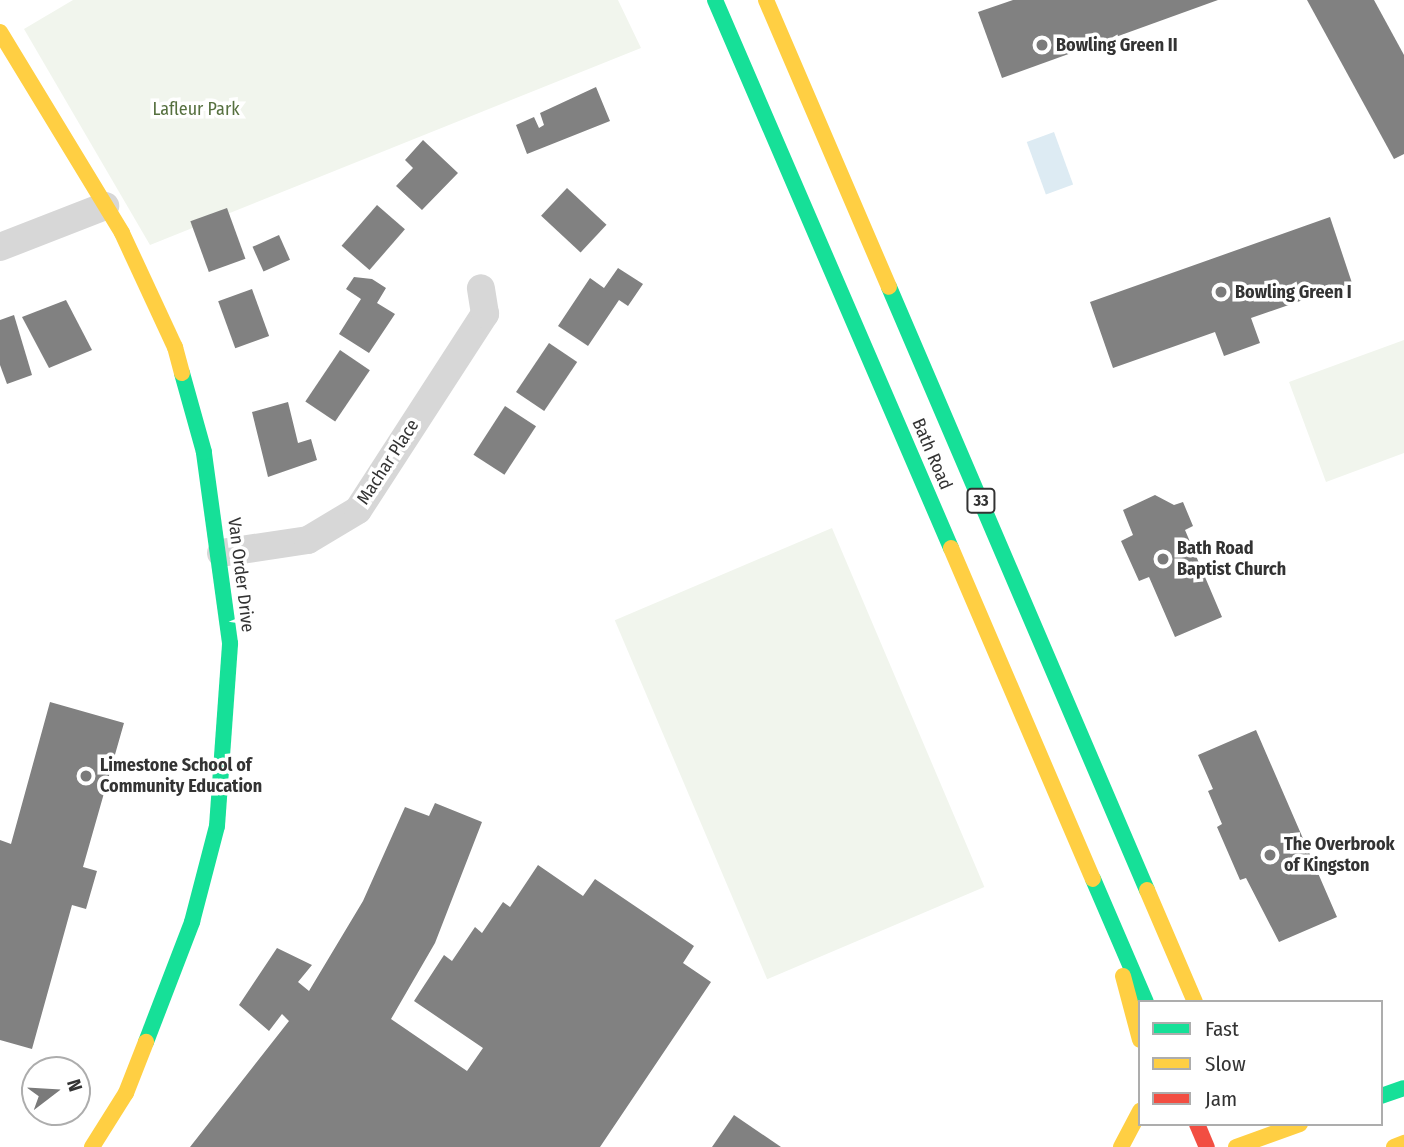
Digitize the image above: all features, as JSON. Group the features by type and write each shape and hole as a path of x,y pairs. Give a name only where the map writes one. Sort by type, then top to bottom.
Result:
{"main road":[{"name":"Bath Road","path":"715,0 1145,1000"},
{"name":"Bath Road","path":"766,0 1194,1000"},
{"name":"Van Order Drive","path":"0,32 105,206 175,347 204,452 221,553 230,643 217,826 192,922 126,1093 92,1147"},
{"path":"1106,906 1138,1032"},
{"path":"1383,1095 1404,1088"},
{"path":"1121,1147 1138,1115"},
{"path":"1198,1126 1207,1147"},
{"path":"1246,1126 1254,1144"},
{"path":"1236,1147 1254,1144 1295,1126"},
{"path":"1394,1147 1404,1143"}],"street":[{"path":"0,247 105,206"},
{"name":"Machar Place","path":"221,553 308,540 358,510 485,314 481,288"}],"green space":[{"name":"Lafleur Park","path":"73,0 618,0 641,48 150,245 24,29"},
{"path":"1404,340 1404,453 1326,482 1289,382"},
{"path":"832,528 984,887 767,979 615,620"}],"shaded area":[{"path":"1054,132 1073,185 1046,195 1027,142"}],"building":[{"name":"Bowling Green II","path":"1013,0 1218,0 1002,78 978,12"},
{"path":"1307,0 1374,0 1404,55 1404,154 1394,159"},
{"path":"596,87 610,121 527,154 516,125 534,117 539,128 544,125 540,113"},
{"path":"423,140 458,173 422,210 396,186 413,168 405,160"},
{"path":"567,188 606,225 581,253 541,216"},
{"path":"377,205 405,229 369,270 342,246"},
{"path":"227,208 245,259 209,272 190,221"},
{"name":"Bowling Green I","path":"1330,217 1352,283 1251,318 1260,343 1224,356 1215,332 1113,368 1090,302"},
{"path":"279,235 290,260 263,271 253,247"},
{"path":"618,268 643,284 628,306 619,300 588,346 558,326 590,278 604,288"},
{"path":"354,277 372,279 386,288 377,303 395,314 369,353 339,334 361,299 346,289"},
{"path":"252,289 269,336 235,348 218,301"},
{"path":"66,300 92,350 49,368 22,317"},
{"path":"14,315 32,375 7,384 0,365 0,320"},
{"path":"549,343 577,362 544,411 516,392"},
{"path":"340,350 370,370 335,422 305,401"},
{"path":"288,402 298,443 311,439 317,460 268,477 252,412"},
{"path":"505,406 536,426 504,475 473,455"},
{"name":"Bath Road Baptist Church","path":"1155,495 1174,505 1183,502 1193,526 1185,530 1222,617 1175,637 1149,577 1139,581 1121,541 1133,535 1123,510"},
{"path":"50,702 124,723 83,867 97,871 86,909 72,905 32,1049 0,1040 0,840 11,844"},
{"name":"The Overbrook of Kingston","path":"1256,730 1337,917 1279,942 1246,878 1240,880 1217,827 1222,824 1208,791 1213,789 1198,755"},
{"path":"435,803 482,822 435,943 391,1019 467,1071 483,1048 414,1001 444,955 452,961 475,927 482,933 503,902 510,907 538,865 583,896 595,879 694,946 683,963 711,982 600,1147 190,1147 289,1021 282,1014 269,1031 239,1005 277,948 312,965 298,982 309,991 363,901 405,807 429,816"},
{"path":"734,1115 781,1147 712,1147"}],"traffic: fast":[{"path":"715,0 951,548"},
{"path":"889,287 1147,890"},
{"path":"146,1042 192,922 217,826 230,643 204,452 182,373"},
{"path":"1093,879 1145,1000"},
{"path":"1383,1095 1404,1088"}],"traffic: slow":[{"path":"766,0 889,287"},
{"path":"0,32 122,233 175,347 182,373"},
{"path":"951,548 1093,879"},
{"path":"1147,890 1194,1000"},
{"path":"1123,976 1138,1032"},
{"path":"92,1147 126,1093 146,1042"},
{"path":"1121,1147 1138,1115"},
{"path":"1236,1147 1294,1126"},
{"path":"1394,1147 1404,1143"}],"traffic: jam":[{"path":"1198,1126 1207,1147"}],"place":[{"name":"Bowling Green II","path":"1042,45"},
{"name":"Bowling Green I","path":"1221,292"},
{"name":"Bath Road Baptist Church","path":"1163,559"},
{"name":"Limestone School of Community Education","path":"86,776"},
{"name":"The Overbrook of Kingston","path":"1270,855"}]}
